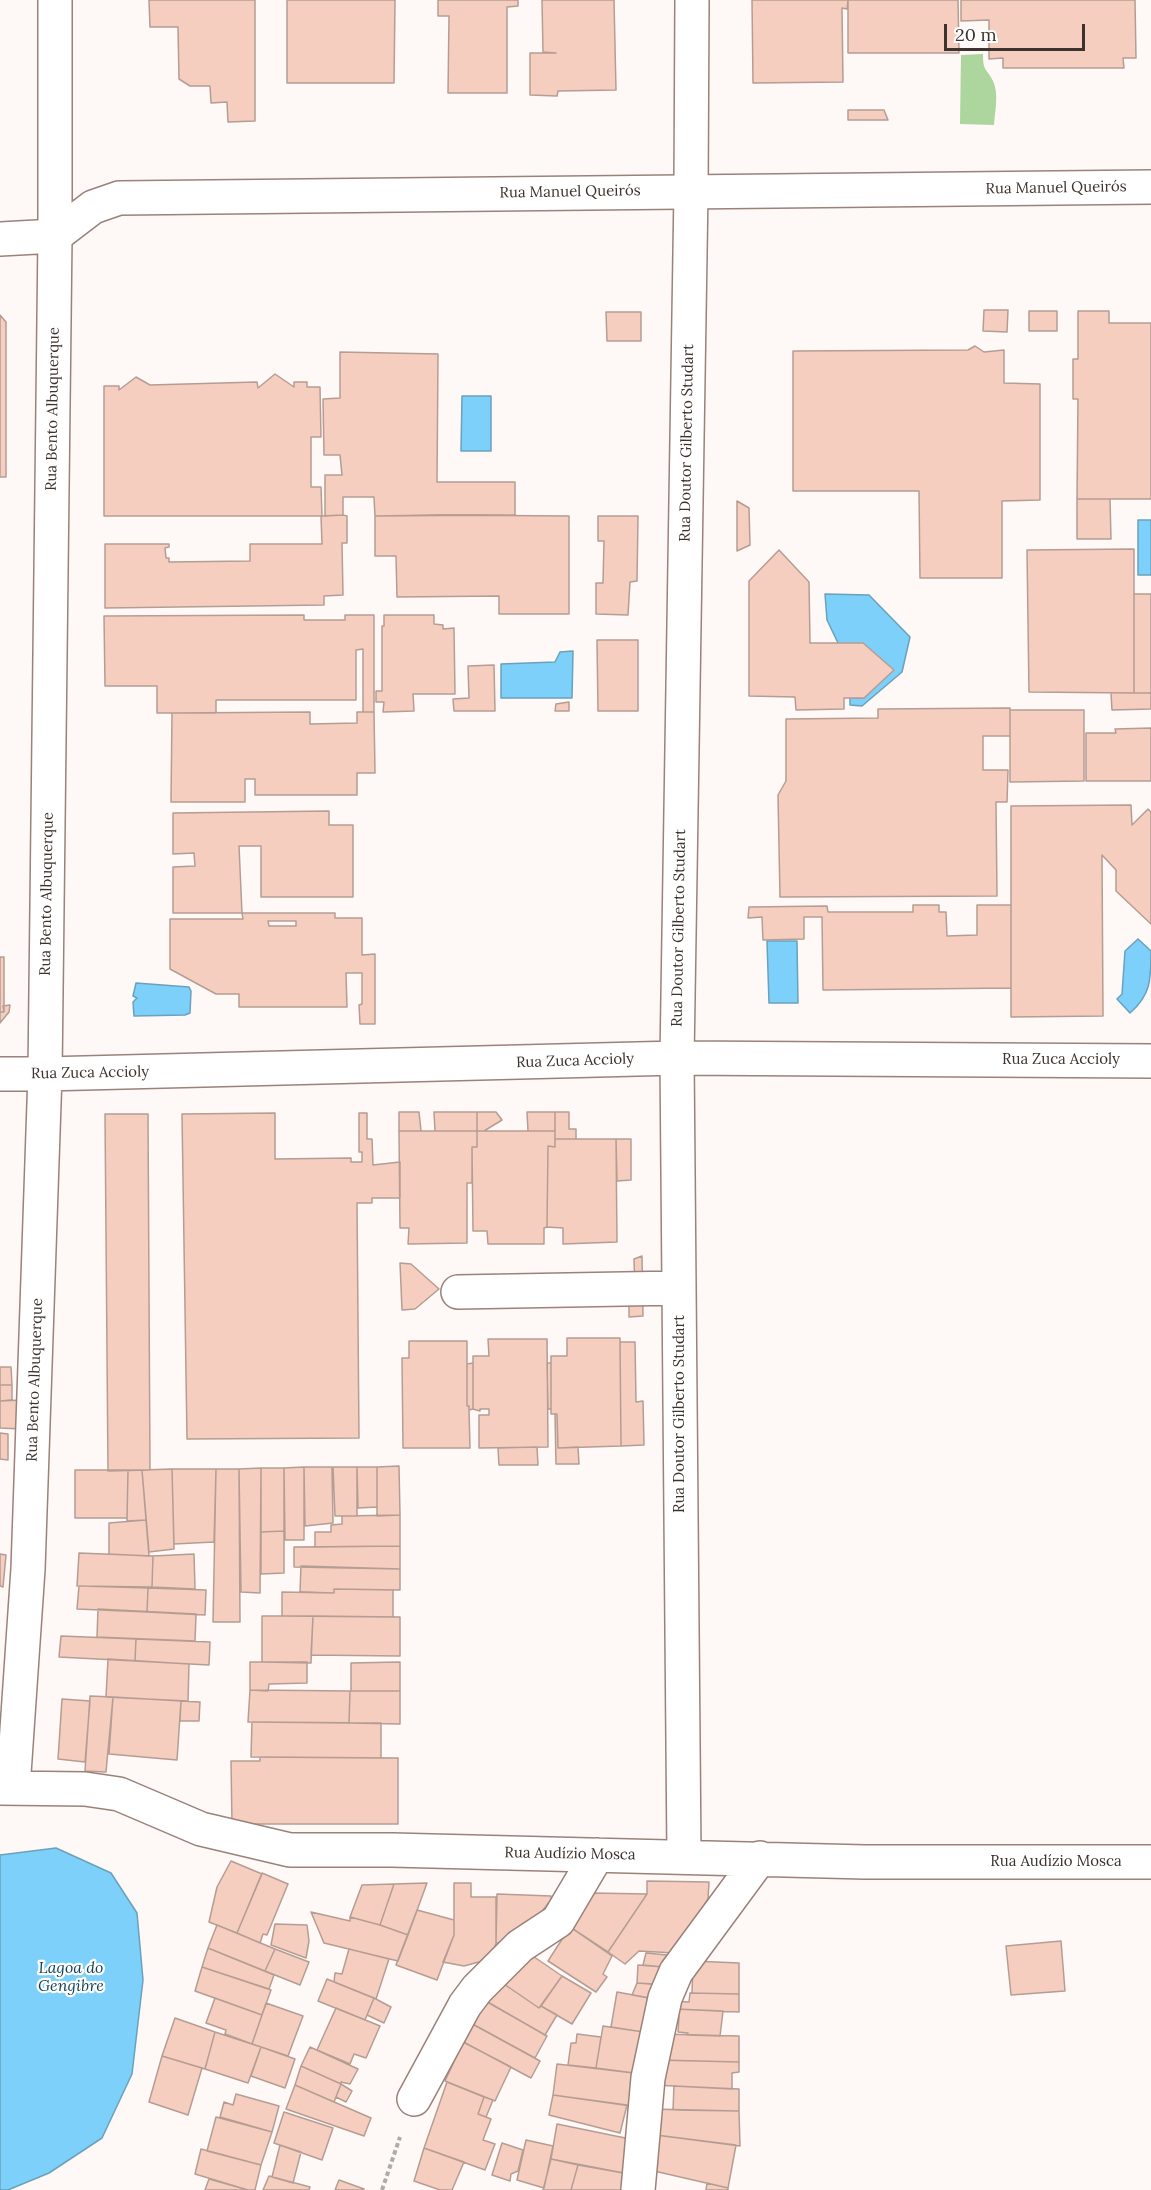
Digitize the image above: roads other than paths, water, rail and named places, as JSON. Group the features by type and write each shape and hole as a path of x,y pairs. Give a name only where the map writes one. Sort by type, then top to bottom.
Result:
{"street":[{"name":"Rua Bento Albuquerque","path":"6,1788 28,1569 45,1074 55,236 55,0"},
{"name":"Rua Doutor Gilberto Studart","path":"684,1857 677,1058 692,0"},
{"name":"Rua Manuel Queirós","path":"55,236 93,207 119,198 1151,187"},
{"path":"0,239 55,236"},
{"name":"Rua Zuca Accioly","path":"0,1074 677,1058 1151,1061"},
{"path":"458,1292 679,1288"},
{"name":"Rua Audízio Mosca","path":"6,1788 85,1789 118,1794 201,1829 290,1850 392,1850 865,1862 1151,1862"},
{"path":"414,2099 465,2005 477,1989 520,1946 558,1921 597,1855"},
{"path":"638,2190 648,2078 665,1998 676,1972 760,1858"}],"water":[{"path":"462,396 491,396 491,451 461,451"},
{"path":"1138,520 1151,520 1151,575 1138,575"},
{"path":"825,594 869,595 910,637 902,672 862,706 850,705 850,698 864,698 893,670 838,643 827,620"},
{"path":"573,651 572,698 501,698 501,664 555,662 560,652"},
{"path":"1138,939 1151,951 1150,978 1142,1000 1130,1013 1117,999 1122,994 1125,951"},
{"path":"767,941 797,941 798,1003 769,1003"},
{"path":"136,983 189,987 191,991 190,1013 134,1016 133,1002 137,998 133,996"},
{"name":"Lagoa do Gengibre","path":"56,1848 111,1873 137,1913 143,1980 132,2074 102,2138 49,2173 8,2190 0,2190 0,1855"}]}
